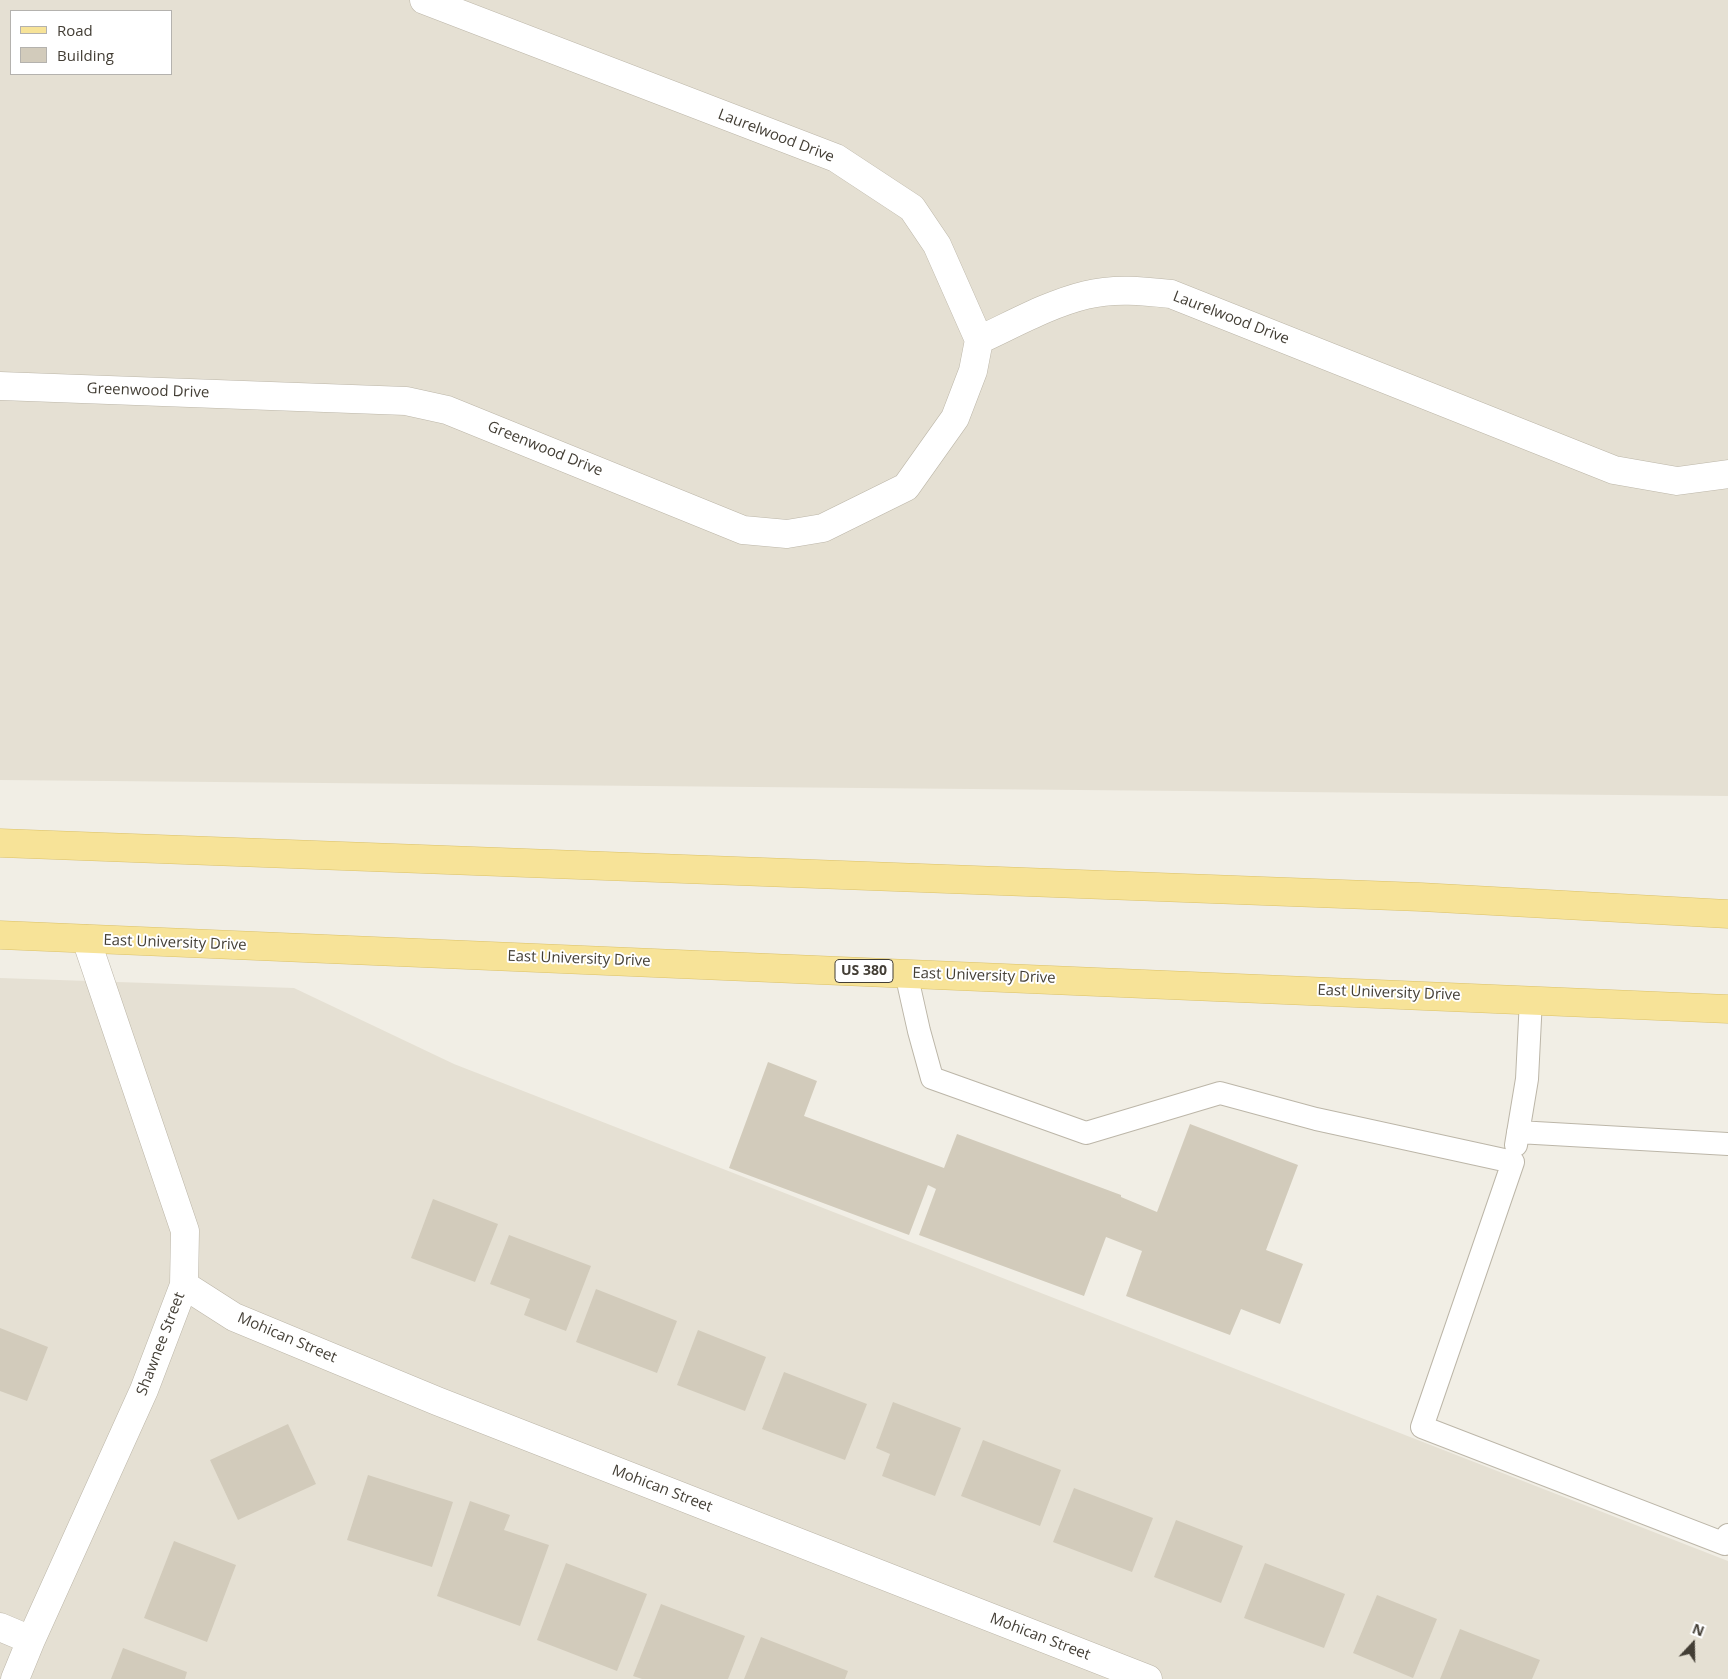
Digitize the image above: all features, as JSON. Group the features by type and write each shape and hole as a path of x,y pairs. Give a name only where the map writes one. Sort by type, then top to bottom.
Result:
{"main road":[{"path":"0,843 1420,897 1728,914"},
{"name":"East University Drive","path":"0,935 1728,1009"}],"street":[{"name":"Laurelwood Drive","path":"424,0 836,158 912,208 937,245 979,340 1041,310 1086,295 1128,290 1171,294 1614,470 1677,481 1728,474"},
{"name":"Greenwood Drive","path":"0,386 406,401 447,410 743,530 787,534 823,528 906,486 955,418 973,371 979,340"},
{"name":"Shawnee Street","path":"15,1679 144,1390 184,1285 185,1231 86,939"},
{"name":"Mohican Street","path":"184,1285 234,1317 437,1401 1148,1679"},
{"path":"0,1627 31,1640"}],"lane":[{"path":"906,973 932,1078 1086,1133 1220,1093 1316,1119 1513,1162"},
{"path":"1531,1000 1527,1080 1513,1162 1422,1427 1725,1544 1728,1535"},
{"path":"1518,1132 1728,1144"}],"shaded area":[{"path":"0,0 1728,0 1728,796 0,780"},
{"path":"0,978 294,988 454,1064 1728,1561 1728,1679 0,1679"}],"building":[{"path":"768,1062 817,1081 804,1116 944,1168 957,1134 1121,1195 1121,1197 1157,1212 1190,1124 1298,1165 1266,1250 1303,1264 1280,1324 1241,1309 1230,1335 1126,1296 1142,1251 1106,1237 1084,1296 919,1235 936,1189 928,1185 909,1235 729,1168"},
{"path":"433,1199 498,1224 475,1282 411,1258"},
{"path":"509,1235 591,1266 566,1331 524,1315 530,1299 490,1284"},
{"path":"596,1289 677,1321 657,1373 576,1342"},
{"path":"0,1328 48,1347 27,1401 0,1391"},
{"path":"698,1330 766,1357 745,1411 677,1385"},
{"path":"784,1372 867,1404 845,1460 762,1429"},
{"path":"893,1402 961,1428 935,1496 882,1476 890,1454 876,1448"},
{"path":"288,1424 316,1484 238,1520 210,1460"},
{"path":"983,1440 1061,1470 1040,1526 961,1496"},
{"path":"368,1475 453,1502 432,1567 347,1540"},
{"path":"1074,1488 1153,1518 1132,1572 1053,1542"},
{"path":"470,1501 510,1515 504,1530 549,1545 520,1626 437,1596"},
{"path":"1176,1520 1243,1546 1221,1603 1154,1577"},
{"path":"174,1541 236,1565 207,1642 144,1618"},
{"path":"566,1563 647,1594 617,1671 537,1640"},
{"path":"1265,1563 1345,1594 1324,1648 1244,1618"},
{"path":"1377,1595 1437,1619 1413,1678 1353,1653"},
{"path":"661,1604 745,1636 728,1679 642,1679 633,1676"},
{"path":"1460,1629 1540,1660 1532,1679 1440,1679"},
{"path":"761,1637 848,1671 845,1679 744,1679"},
{"path":"123,1648 187,1672 185,1679 111,1679"}]}
